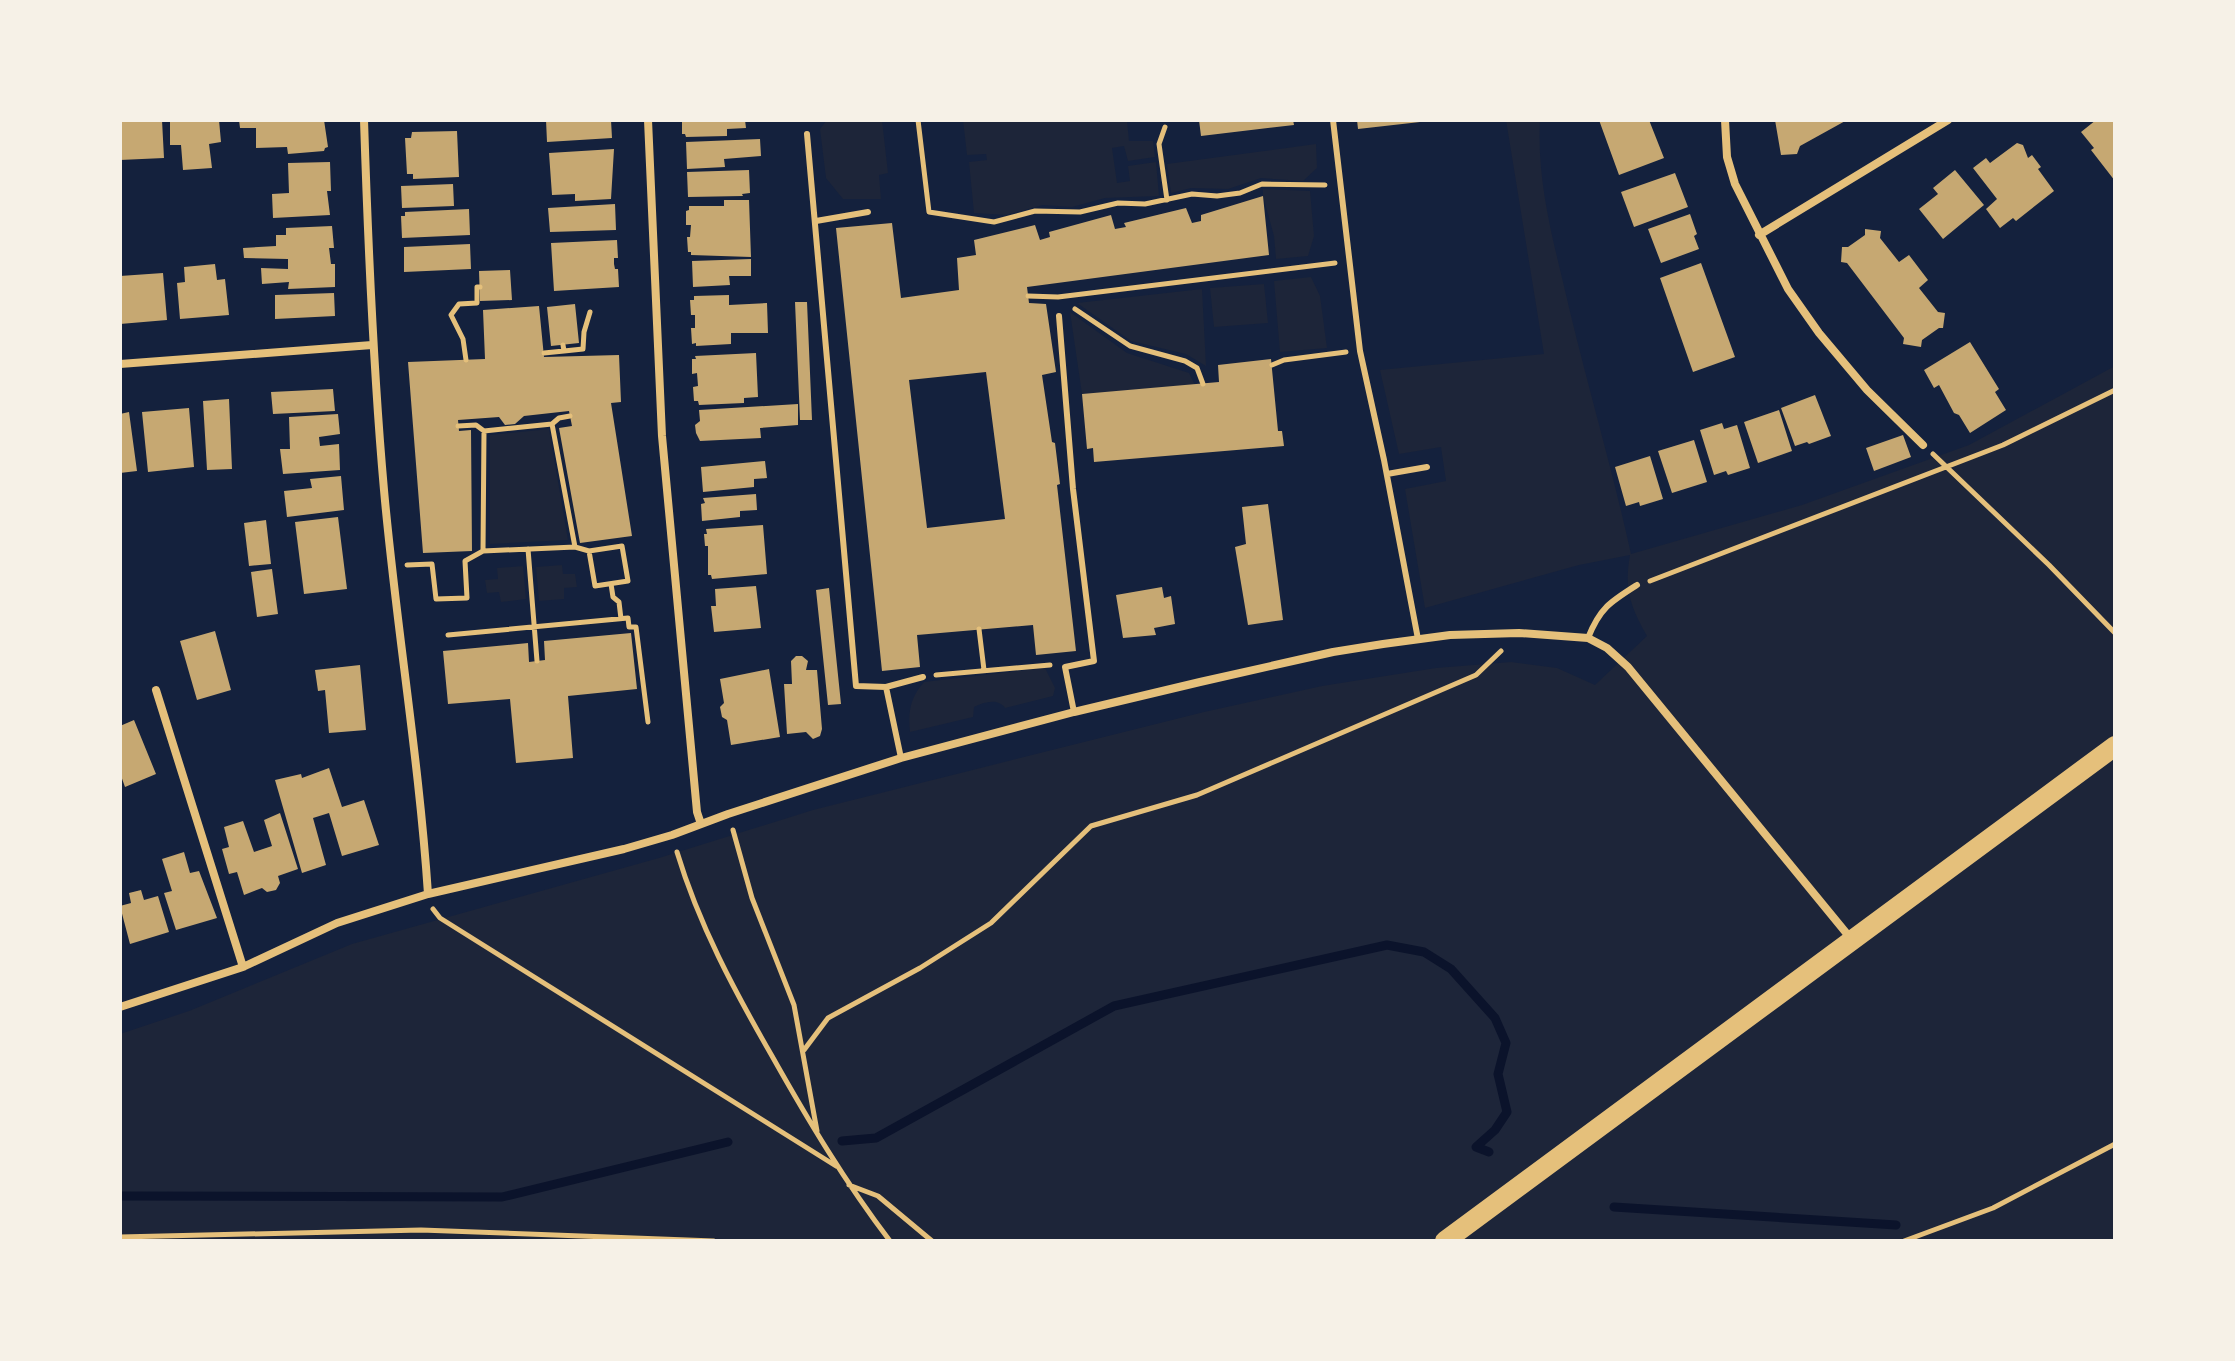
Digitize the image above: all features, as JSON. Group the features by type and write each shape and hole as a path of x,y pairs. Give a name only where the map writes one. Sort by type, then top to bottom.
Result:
{"main road":[{"path":"1445,1241 2115,746"}],"street":[{"path":"364,120 372,345 384,491 424,834 428,894"},
{"path":"648,120 662,436 697,812 701,824"},
{"path":"1725,120 1727,157 1735,184 1788,289 1819,333 1867,390 1923,445"},
{"path":"1759,235 1948,120"},
{"path":"120,364 372,345"},
{"path":"120,1007 243,967 337,923 428,894 672,835 901,758 1074,712 1333,652 1418,639 1519,633 1588,638 1607,648 1628,667 1852,941"},
{"path":"156,690 243,967"}],"lane":[{"path":"1333,120 1360,351 1418,639"},
{"path":"807,134 856,686 886,687 923,677"},
{"path":"816,221 868,212"},
{"path":"1059,316 1073,489 1094,661 1065,667 1074,712"},
{"path":"1387,474 1427,467"},
{"path":"1588,638 1596,617 1605,606 1637,585"},
{"path":"886,687 901,758"}],"path":[{"path":"918,120 929,212 994,222 1035,211 1080,212 1118,203 1145,204 1192,194 1217,196 1240,193 1262,184 1307,187 1339,185"},
{"path":"1165,127 1159,144 1167,200"},
{"path":"1028,296 1058,297 1348,261"},
{"path":"466,360 463,339 451,315 459,304 477,303 477,287 480,287"},
{"path":"1058,297 1130,346 1185,361 1197,368 1203,384"},
{"path":"544,353 563,348 583,349 590,312"},
{"path":"1272,365 1284,360 1360,351"},
{"path":"1637,585 1949,468 2115,390"},
{"path":"458,426 476,425 484,431 552,424 559,418 570,416"},
{"path":"552,424 575,547"},
{"path":"483,551 484,431"},
{"path":"1949,468 2115,633"},
{"path":"432,564 436,599 467,598 465,561 483,551 575,547 589,551 622,546 628,581 595,586 589,551"},
{"path":"528,549 537,661"},
{"path":"611,584 613,597 619,602 621,619"},
{"path":"448,635 628,618 629,627 636,627 648,722"},
{"path":"979,629 984,670"},
{"path":"804,1050 828,1018 920,968 991,923 1091,826 1197,795 1476,675 1519,633"},
{"path":"923,677 1046,664 1065,667"},
{"path":"728,814 752,898 794,1005 817,1136"},
{"path":"672,835 685,879 725,974 817,1136 848,1185 890,1241"},
{"path":"428,894 433,910 440,918 836,1166"},
{"path":"1904,1241 1993,1208 2115,1144"},
{"path":"848,1185 878,1196 932,1241"},
{"path":"120,1237 421,1230 714,1241"}],"shaded area":[{"path":"827,120 882,120 888,173 879,175 881,199 843,199 826,178 820,129"},
{"path":"963,120 1127,120 1129,141 1153,141 1155,157 1128,161 1124,146 1112,148 1117,183 1130,181 1128,166 1156,162 1159,196 1105,198 1072,207 1043,205 1006,215 974,213 969,162 987,160 986,154 967,155"},
{"path":"1506,120 1540,120 1540,161 1549,222 1631,554 1802,505 1969,445 2115,366 2115,1241 120,1241 120,1034 189,1011 352,944 659,858 813,810 1204,712 1322,686 1436,668 1511,662 1557,668 1595,685 1647,636 1630,597 1630,555 1579,565 1425,608 1405,489 1446,481 1441,447 1399,454 1380,370 1544,354"},
{"path":"1316,144 1317,168 1303,181 1261,178 1228,189 1191,188 1171,193 1167,164"},
{"path":"1263,189 1310,191 1314,236 1308,256 1276,259"},
{"path":"1311,277 1320,296 1327,348 1280,352 1274,281"},
{"path":"1264,284 1268,323 1214,327 1210,288"},
{"path":"1202,289 1206,366 1186,354 1131,341 1077,303"},
{"path":"1070,312 1127,353 1189,373 1195,385 1082,394"},
{"path":"549,429 568,540 490,544 490,435"},
{"path":"562,565 563,574 575,574 577,587 564,588 564,599 539,601 536,567"},
{"path":"523,566 526,599 501,602 499,592 487,593 485,580 498,579 497,568"},
{"path":"1045,668 1055,688 1053,696 1005,708 999,703 986,702 974,707 973,717 910,732 911,706 924,682"}],"building":[{"path":"120,120 162,120 164,158 120,160"},
{"path":"170,120 219,120 221,142 209,144 212,168 183,170 181,145 170,145"},
{"path":"239,120 324,120 328,147 324,151 288,154 287,147 256,148 256,128 240,128"},
{"path":"546,120 611,120 612,138 547,142"},
{"path":"682,120 745,120 746,128 727,129 727,136 686,137 682,134"},
{"path":"1199,120 1293,120 1294,125 1201,136"},
{"path":"1357,120 1420,120 1420,122 1358,129"},
{"path":"1599,120 1649,120 1664,158 1619,175"},
{"path":"1775,120 1847,120 1800,146 1797,154 1781,155"},
{"path":"2096,120 2115,120 2115,181 2081,132"},
{"path":"457,131 459,177 413,179 413,174 407,174 405,138 411,138 412,132"},
{"path":"760,139 761,156 724,159 725,167 687,169 686,142"},
{"path":"2017,143 2023,145 2028,158 2032,155 2054,191 2016,221 2013,218 2000,228 1986,209 1997,199 1973,168 1986,158 1990,163"},
{"path":"614,149 611,199 575,201 575,194 552,195 549,153"},
{"path":"330,162 331,191 327,191 330,215 273,218 272,194 289,193 288,163"},
{"path":"749,170 750,193 743,196 688,197 687,172"},
{"path":"1955,170 1984,205 1943,239 1919,209 1938,194 1933,188"},
{"path":"1675,173 1688,207 1634,227 1621,192"},
{"path":"453,184 454,206 402,208 401,186"},
{"path":"1263,196 1269,255 1027,287 1029,303 1046,304 1056,372 1042,375 1052,442 1055,443 1076,651 1036,655 1033,625 917,635 920,667 882,671 836,228 892,223 901,298 959,290 957,258 976,255 974,240 1035,225 1040,240 1050,237 1049,232 1111,215 1115,229 1126,227 1124,223 1186,208 1192,223 1201,221 1201,215","holes":["986,372 1005,519 927,528 909,380"]},
{"path":"724,200 749,200 751,257 691,255 687,237 690,237 691,225 686,225 689,206 724,206"},
{"path":"615,204 616,230 550,232 548,208"},
{"path":"469,209 470,235 402,238 401,216 405,216 405,212"},
{"path":"1690,214 1699,249 1661,263 1648,229"},
{"path":"332,226 334,248 329,248 331,264 335,264 335,287 288,289 289,282 262,284 261,268 288,269 288,259 244,258 243,248 276,246 276,235 286,235 286,228"},
{"path":"1865,229 1881,231 1880,238 1899,262 1909,255 1928,280 1919,288 1938,312 1945,313 1943,328 1922,340 1921,347 1903,344 1904,338 1847,263 1841,262 1842,247 1848,247 1865,235"},
{"path":"617,240 618,258 614,258 614,264 618,269 619,287 554,291 551,243"},
{"path":"470,244 471,269 404,272 404,247"},
{"path":"751,259 751,276 729,276 730,285 693,287 692,261"},
{"path":"1701,263 1735,357 1693,372 1660,278"},
{"path":"215,264 217,280 225,279 229,315 180,319 177,283 185,282 184,267"},
{"path":"510,270 512,300 480,301 479,271"},
{"path":"163,273 167,320 120,324 120,276"},
{"path":"334,293 335,316 275,319 275,295"},
{"path":"729,295 729,305 767,303 768,333 731,333 731,344 692,344 691,328 695,328 695,315 691,315 690,300 694,300 694,296"},
{"path":"795,302 807,302 812,420 800,420"},
{"path":"575,304 579,343 551,346 547,307"},
{"path":"539,306 544,357 619,355 621,402 611,403 632,536 580,543 559,428 572,426 569,411 524,416 515,424 505,425 499,417 458,420 459,431 471,430 472,551 423,553 408,362 485,359 483,310"},
{"path":"1970,342 1999,389 1995,392 2006,410 1970,433 1959,415 1954,413 1939,385 1934,388 1924,370"},
{"path":"756,353 758,397 744,398 744,403 699,405 698,401 694,401 693,387 698,386 697,373 692,374 692,359 696,359 695,356"},
{"path":"1271,359 1278,431 1282,431 1284,446 1094,462 1093,448 1087,449 1082,394 1219,382 1218,365"},
{"path":"333,389 335,411 273,414 271,392"},
{"path":"1815,395 1831,436 1795,446 1781,408"},
{"path":"229,399 232,469 207,470 203,401"},
{"path":"798,404 798,425 760,428 761,438 700,441 696,433 695,425 700,421 699,410"},
{"path":"189,408 194,467 148,472 142,412"},
{"path":"1779,410 1792,451 1758,463 1744,422"},
{"path":"129,412 137,471 120,473 120,414"},
{"path":"338,414 340,434 319,437 320,446 339,444 340,470 283,474 280,449 290,449 289,417"},
{"path":"1722,423 1724,429 1737,425 1750,468 1728,475 1726,471 1714,475 1700,430"},
{"path":"1903,435 1911,457 1874,471 1866,448"},
{"path":"1694,440 1707,482 1672,493 1658,451"},
{"path":"1650,456 1663,499 1640,506 1639,502 1626,506 1615,467"},
{"path":"765,461 767,478 754,479 754,487 703,492 701,467"},
{"path":"341,476 344,510 287,517 284,491 312,488 310,479"},
{"path":"756,494 757,510 740,511 740,517 702,521 703,498"},
{"path":"1268,504 1283,620 1248,625 1235,547 1246,544 1242,507"},
{"path":"338,517 347,589 304,594 295,522"},
{"path":"266,520 271,564 249,566 244,523"},
{"path":"763,525 767,574 712,579 708,575 706,529"},
{"path":"272,569 278,614 257,617 251,572"},
{"path":"756,586 761,628 714,632 711,606 716,606 715,589"},
{"path":"1162,587 1164,598 1171,596 1175,624 1154,628 1156,635 1123,638 1116,595"},
{"path":"829,588 841,704 828,705 816,590"},
{"path":"215,631 231,690 197,700 180,641"},
{"path":"631,633 637,689 568,696 573,758 516,763 510,699 448,704 443,651 528,643 529,662 545,660 544,641"},
{"path":"796,656 808,661 806,670 817,670 822,729 820,736 813,739 806,732 787,734 784,684 792,684 791,661"},
{"path":"360,665 366,730 329,733 325,690 318,691 315,670"},
{"path":"769,669 780,737 731,745 727,720 722,717 720,707 724,703 720,679"},
{"path":"134,720 156,774 125,787 120,773 120,726"},
{"path":"329,768 342,807 364,800 379,845 342,856 329,813 313,818 326,865 302,873 275,780 301,774 302,778"},
{"path":"280,813 298,869 278,876 280,883 276,890 267,892 262,888 244,895 237,872 229,874 222,849 229,847 224,827 243,821 254,852 272,846 264,820"},
{"path":"184,852 190,873 199,871 217,918 176,930 164,893 172,891 162,859"},
{"path":"141,890 144,900 158,896 169,932 130,944 120,906 131,903 129,893"}],"waterway":[{"path":"842,1141 876,1138 1114,1006 1387,945 1424,952 1451,969 1495,1018 1506,1043 1498,1074 1507,1112 1495,1130 1476,1147 1489,1152"},
{"path":"120,1196 502,1197 728,1142"},
{"path":"1614,1207 1896,1225"}]}
